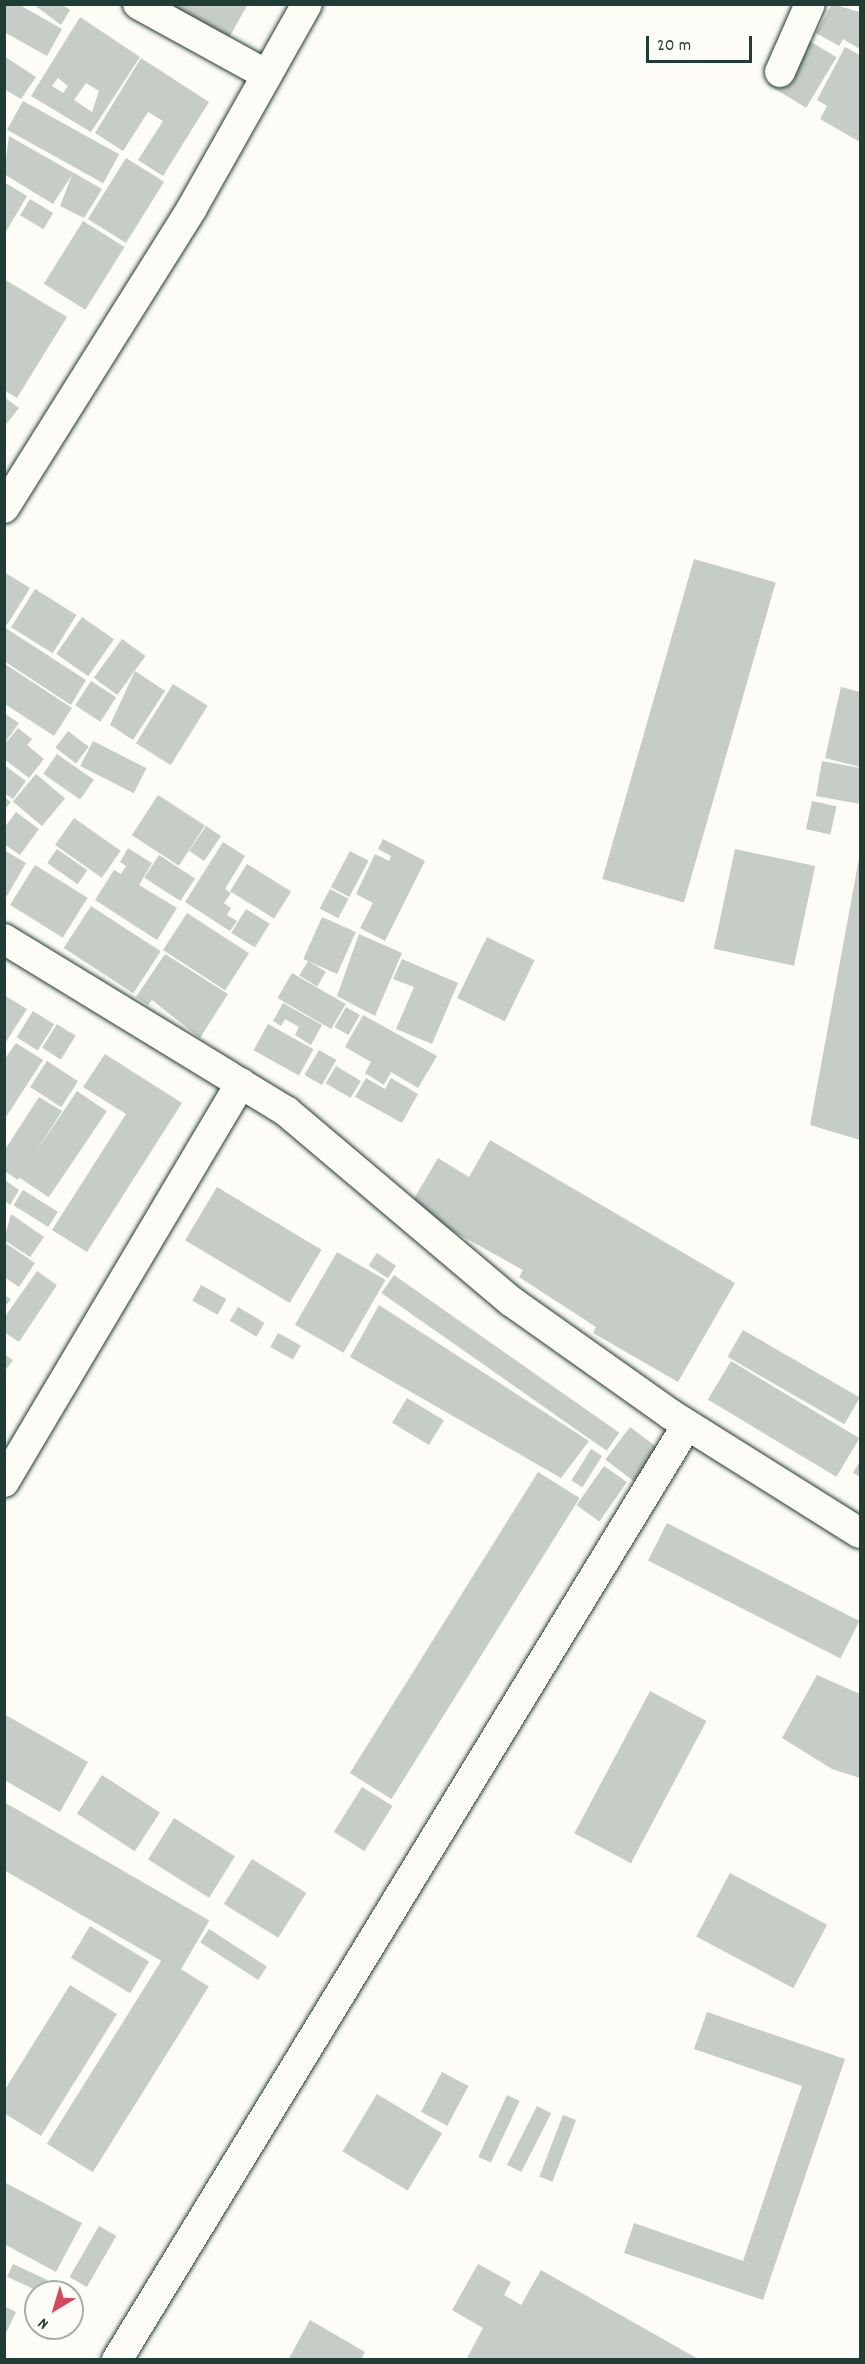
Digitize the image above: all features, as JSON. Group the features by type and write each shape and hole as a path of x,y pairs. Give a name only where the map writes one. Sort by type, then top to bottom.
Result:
{"street":[{"path":"138,4 267,75"},
{"path":"4,508 192,208 307,4"},
{"path":"780,72 810,4"},
{"path":"4,939 241,1083 295,1119 512,1302 687,1425 861,1533"},
{"path":"4,1482 241,1083"},
{"path":"117,2360 687,1425"}],"building":[{"path":"4,4 18,4 62,29 47,56 4,32"},
{"path":"33,4 61,4 70,10 61,25"},
{"path":"176,4 248,4 227,41 173,10"},
{"path":"832,4 860,12 860,49 843,39 839,46 816,33"},
{"path":"80,17 140,57 91,132 31,96","holes":["58,78 68,86 63,93 52,86","86,83 99,91 92,112 74,100"]},
{"path":"798,34 837,57 806,108 768,85"},
{"path":"845,47 860,55 860,142 820,119 827,106 817,100"},
{"path":"4,56 36,77 21,99 4,89"},
{"path":"141,58 209,102 163,176 138,160 163,121 148,112 123,151 95,133"},
{"path":"23,101 119,154 103,183 7,130"},
{"path":"9,136 102,189 84,218 60,206 72,175 53,204 4,174"},
{"path":"126,158 164,182 126,243 88,219"},
{"path":"4,182 27,196 4,235"},
{"path":"30,199 53,213 43,229 20,215"},
{"path":"83,221 125,247 85,310 44,284"},
{"path":"4,279 67,317 17,398 4,390"},
{"path":"4,397 19,408 4,427"},
{"path":"694,559 776,582 684,903 602,879"},
{"path":"4,572 30,588 7,625 4,623"},
{"path":"35,589 77,615 53,653 11,627"},
{"path":"82,617 114,639 88,676 56,654"},
{"path":"4,627 86,680 71,705 4,661"},
{"path":"122,639 145,656 117,695 94,678"},
{"path":"5,664 72,708 54,736 5,704"},
{"path":"135,671 165,691 133,740 110,725"},
{"path":"91,681 116,697 100,722 75,705"},
{"path":"173,684 208,706 171,765 136,743"},
{"path":"841,687 860,692 860,767 825,758"},
{"path":"4,713 19,723 4,744"},
{"path":"18,728 32,739 27,745 44,759 29,778 4,759 4,745"},
{"path":"68,731 89,747 76,763 55,748"},
{"path":"93,741 146,768 134,793 80,766"},
{"path":"57,754 94,780 80,799 43,774"},
{"path":"822,761 860,768 860,804 816,796"},
{"path":"4,765 26,781 13,799 4,793"},
{"path":"36,774 65,798 42,826 13,802"},
{"path":"158,795 205,825 179,866 132,835"},
{"path":"4,797 11,802 4,810"},
{"path":"812,801 836,806 830,835 806,829"},
{"path":"16,812 39,829 20,855 4,844 4,828"},
{"path":"74,818 121,851 102,878 55,845"},
{"path":"206,826 221,836 204,861 189,851"},
{"path":"383,839 425,861 385,941 360,928 373,903 356,894 375,854 389,861 391,856 378,849"},
{"path":"223,842 245,856 225,889 231,893 224,903 231,908 227,915 237,921 230,931 185,902"},
{"path":"128,848 152,863 139,885 177,908 157,940 95,900 114,870 121,874 126,866 120,862"},
{"path":"57,849 87,870 78,884 47,863"},
{"path":"735,849 815,866 794,966 714,949"},
{"path":"4,850 26,863 4,901"},
{"path":"350,851 369,861 349,897 331,887"},
{"path":"860,853 860,1140 810,1125"},
{"path":"159,855 195,878 180,901 144,878"},
{"path":"247,864 291,892 274,919 230,891"},
{"path":"35,865 88,898 63,938 10,905"},
{"path":"330,889 349,899 338,918 320,908"},
{"path":"91,906 161,951 133,993 64,948"},
{"path":"246,909 270,924 255,948 231,933"},
{"path":"187,913 249,953 225,990 163,950"},
{"path":"322,917 356,932 337,974 303,959"},
{"path":"359,934 402,953 375,1016 337,996"},
{"path":"487,937 535,960 505,1021 457,998"},
{"path":"165,954 228,994 200,1038 152,1000 148,1005 136,997"},
{"path":"402,959 458,983 432,1044 396,1029 414,987 393,979"},
{"path":"308,961 326,972 317,986 299,976"},
{"path":"292,973 346,1004 331,1029 278,998"},
{"path":"4,995 27,1009 4,1045"},
{"path":"283,1003 322,1025 311,1045 295,1035 299,1027 285,1019 281,1026 273,1021"},
{"path":"346,1007 360,1015 348,1035 335,1027"},
{"path":"33,1011 54,1024 38,1051 17,1037"},
{"path":"363,1015 437,1056 418,1088 391,1072 384,1085 365,1073 371,1062 345,1047"},
{"path":"57,1024 76,1036 61,1059 42,1048"},
{"path":"268,1024 313,1049 299,1075 253,1050"},
{"path":"16,1043 43,1060 4,1120 4,1060"},
{"path":"319,1050 336,1060 322,1085 304,1075"},
{"path":"105,1054 182,1103 87,1252 52,1230 126,1114 83,1087"},
{"path":"47,1061 78,1081 61,1107 30,1087"},
{"path":"336,1066 361,1081 351,1098 326,1083"},
{"path":"366,1078 385,1089 391,1078 418,1094 402,1123 355,1097"},
{"path":"77,1091 107,1111 49,1197 19,1177"},
{"path":"39,1097 62,1111 18,1180 4,1171 4,1151"},
{"path":"490,1140 735,1283 678,1382 593,1333 596,1327 519,1277 523,1270 409,1207 438,1158 469,1177"},
{"path":"5,1180 19,1190 10,1205 5,1201"},
{"path":"217,1187 322,1250 290,1303 185,1240"},
{"path":"23,1190 58,1212 48,1227 13,1205"},
{"path":"11,1214 44,1237 30,1257 4,1240"},
{"path":"4,1242 35,1263 19,1287 4,1277"},
{"path":"337,1252 385,1280 343,1353 295,1325"},
{"path":"377,1253 396,1266 388,1278 369,1265"},
{"path":"37,1271 57,1285 19,1342 4,1332 4,1318"},
{"path":"394,1275 619,1433 607,1451 381,1293"},
{"path":"201,1285 226,1299 218,1315 192,1301"},
{"path":"4,1295 11,1299 4,1308"},
{"path":"379,1305 589,1441 561,1478 350,1357"},
{"path":"238,1307 265,1323 256,1337 230,1321"},
{"path":"743,1330 860,1398 844,1424 728,1357"},
{"path":"278,1333 301,1346 293,1360 270,1347"},
{"path":"4,1354 13,1360 4,1372"},
{"path":"731,1361 860,1438 836,1477 708,1400"},
{"path":"407,1398 444,1420 429,1445 392,1423"},
{"path":"630,1427 660,1450 636,1483 605,1460"},
{"path":"591,1449 602,1456 582,1487 571,1480"},
{"path":"860,1461 860,1477 853,1473"},
{"path":"604,1466 627,1482 599,1521 576,1505"},
{"path":"538,1472 580,1498 391,1799 350,1773"},
{"path":"667,1523 859,1621 840,1658 648,1560"},
{"path":"817,1675 860,1694 860,1778 832,1769 782,1738"},
{"path":"650,1691 707,1721 631,1863 574,1833"},
{"path":"4,1714 88,1762 60,1812 4,1780"},
{"path":"102,1775 160,1813 135,1851 77,1814"},
{"path":"362,1787 393,1806 364,1851 334,1832"},
{"path":"4,1802 209,1920 180,1972 4,1870"},
{"path":"174,1818 235,1856 209,1898 148,1860"},
{"path":"252,1859 306,1893 278,1938 224,1904"},
{"path":"730,1873 827,1925 793,1988 696,1937"},
{"path":"90,1926 149,1962 130,1993 71,1958"},
{"path":"209,1929 267,1967 258,1980 200,1942"},
{"path":"163,1958 209,1987 93,2172 47,2144"},
{"path":"70,1985 117,2014 41,2136 4,2113 4,2091"},
{"path":"707,2012 845,2059 763,2300 624,2253 634,2223 743,2261 802,2086 694,2049"},
{"path":"442,2072 468,2086 447,2126 421,2112"},
{"path":"377,2094 442,2133 408,2191 342,2151"},
{"path":"507,2095 520,2101 491,2163 478,2157"},
{"path":"537,2106 551,2113 521,2172 507,2165"},
{"path":"563,2115 576,2120 552,2182 539,2177"},
{"path":"4,2182 82,2223 56,2272 4,2244"},
{"path":"99,2226 116,2236 87,2287 84,2285 84,2280 75,2280 70,2277"},
{"path":"13,2264 47,2280 24,2280 24,2285 7,2277"},
{"path":"478,2264 511,2282 504,2295 521,2305 541,2270 700,2360 466,2360 483,2328 452,2310"},
{"path":"4,2306 16,2312 4,2337"},
{"path":"310,2320 365,2352 361,2360 288,2360"}]}
